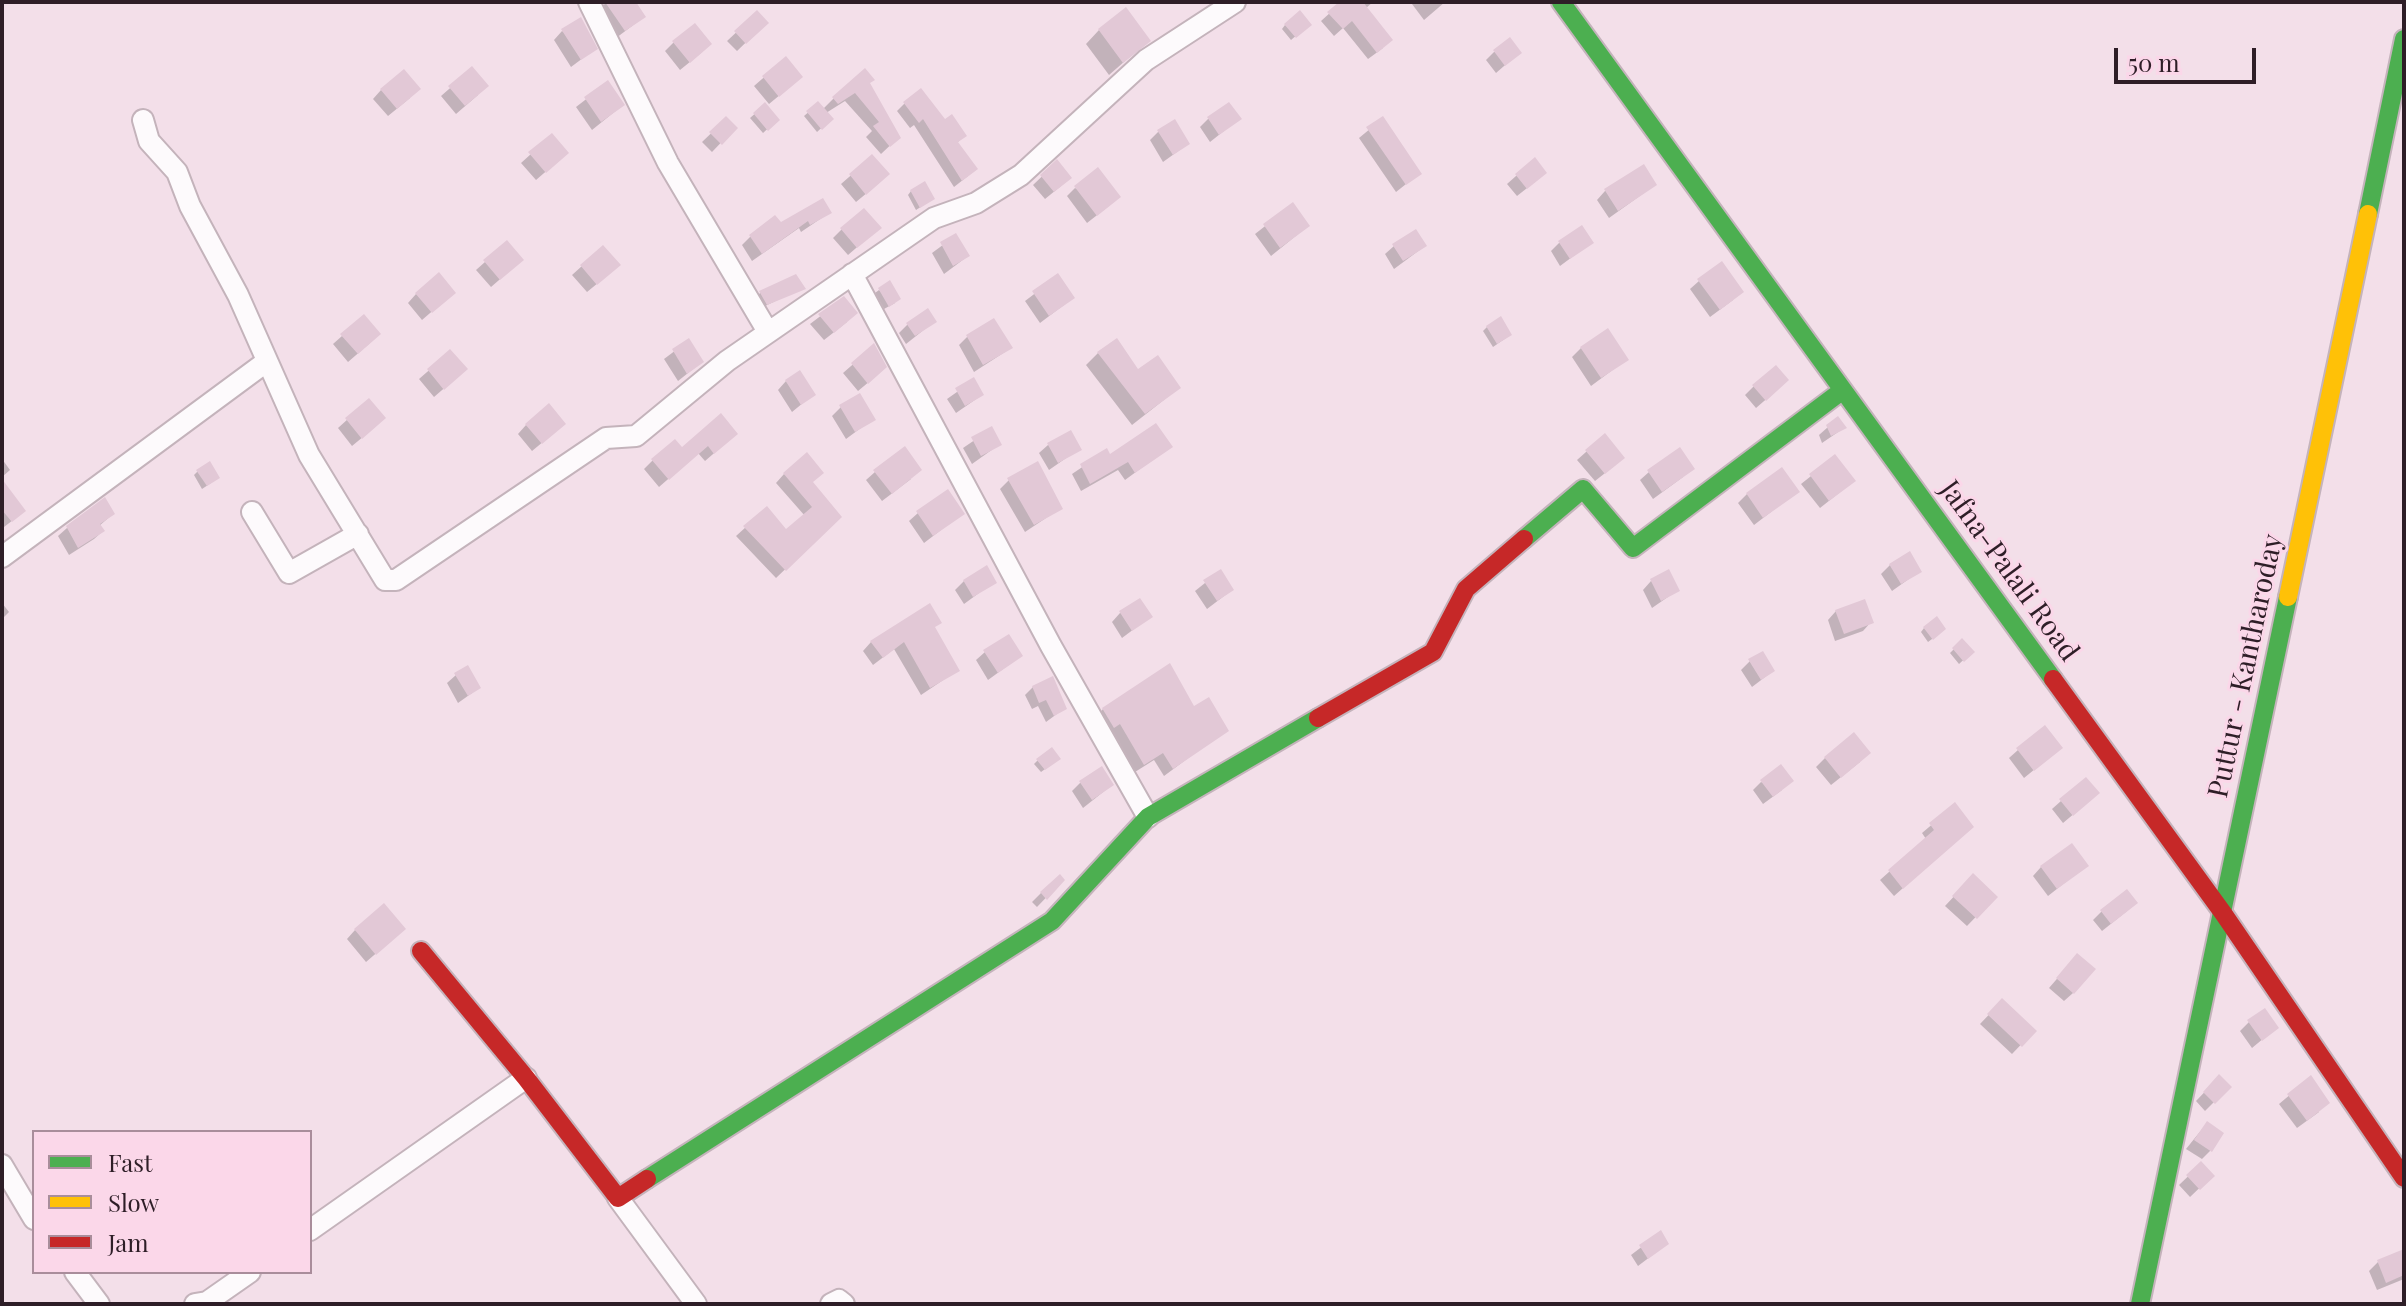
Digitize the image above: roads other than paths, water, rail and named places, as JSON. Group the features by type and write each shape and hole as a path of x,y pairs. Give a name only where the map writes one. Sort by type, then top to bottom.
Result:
{"main road":[{"name":"Jafna-Palali Road","path":"1561,2 2223,913 2404,1178"},
{"name":"Puttur - Kantharoday","path":"2140,1304 2404,39"},
{"path":"421,951 526,1078 618,1198 1052,921 1148,817 1433,652 1466,589 1583,489 1633,548 1843,390"}],"street":[{"path":"589,2 668,163 768,332"},
{"path":"143,120 149,141 177,172 190,206 238,295 309,455 385,580 396,580 606,438 636,436 768,332 934,218 976,203 1021,175 1146,60 1235,2"},
{"path":"852,274 1051,646 1148,817"},
{"path":"2,557 266,362"},
{"path":"252,512 289,573 358,534"},
{"path":"312,1229 526,1078"},
{"path":"2,1165 32,1216"},
{"path":"618,1198 696,1304"},
{"path":"76,1274 99,1304"},
{"path":"195,1304 207,1302 247,1274"},
{"path":"831,1304 839,1300 844,1304"}]}
